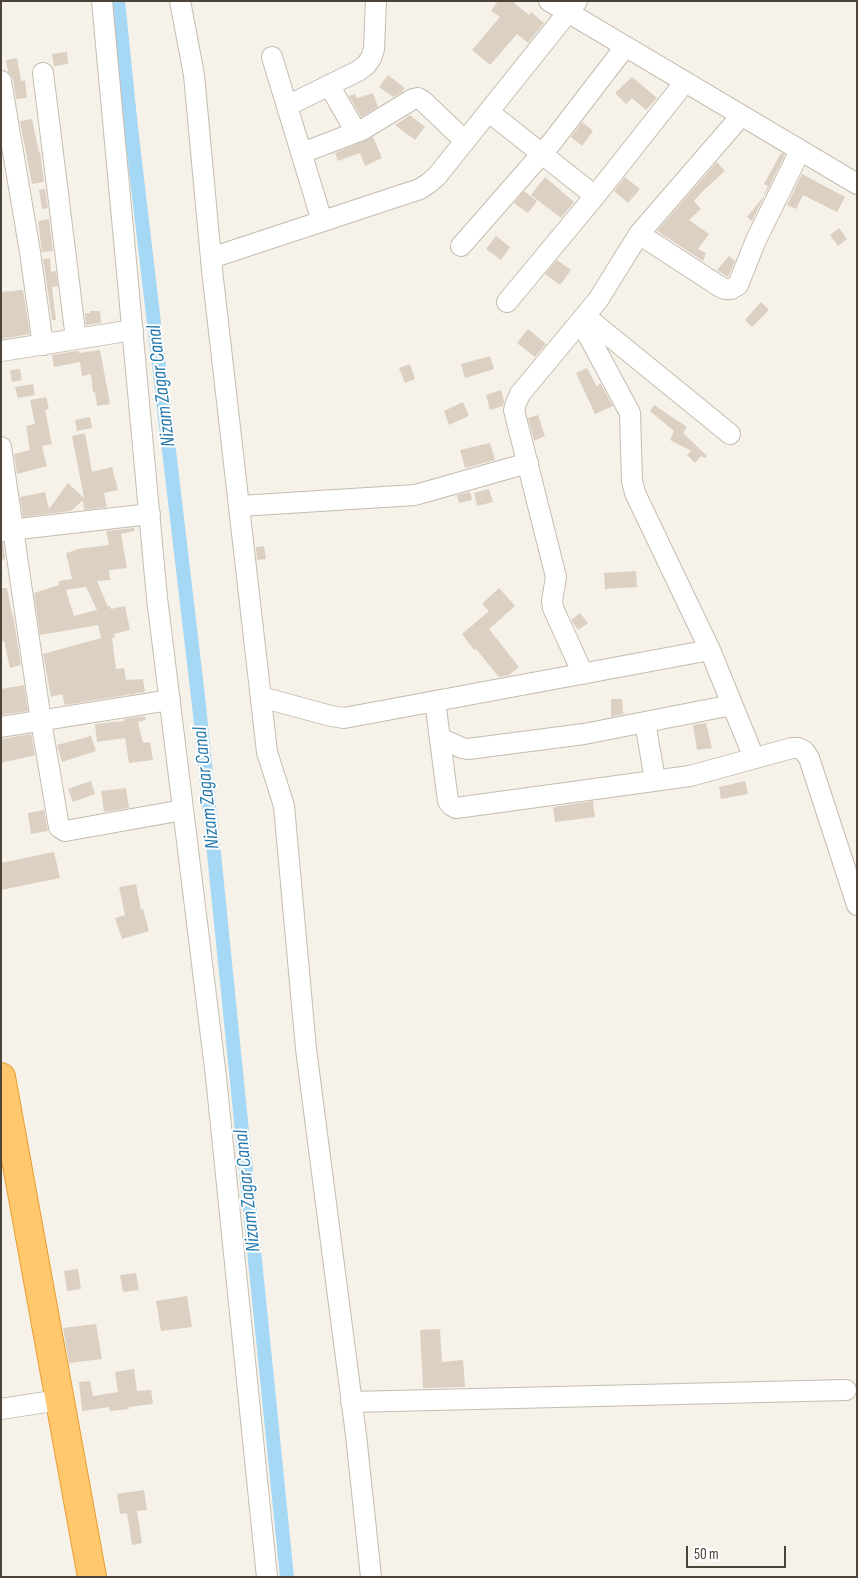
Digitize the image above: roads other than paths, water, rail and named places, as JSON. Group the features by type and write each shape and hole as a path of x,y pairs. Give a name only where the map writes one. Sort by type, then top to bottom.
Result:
{"highway":[{"path":"1,1077 92,1577"}],"street":[{"path":"102,1 157,598 216,1077 267,1577"},
{"path":"180,1 194,74 211,258 260,697 268,758 284,806 306,1049 351,1402 370,1577"},
{"path":"287,106 358,71 366,65 374,49 376,1"},
{"path":"548,1 573,7 625,47 857,184"},
{"path":"211,258 420,189 437,176 573,7"},
{"path":"462,246 542,154 625,47"},
{"path":"272,57 322,221"},
{"path":"43,73 76,339"},
{"path":"1,81 30,252 43,345"},
{"path":"507,302 595,196 685,82"},
{"path":"329,85 356,132"},
{"path":"302,153 356,132 413,99 418,98 465,141"},
{"path":"489,112 595,196"},
{"path":"583,674 553,608 552,602 556,577 514,410 520,394 598,300 639,234 741,116"},
{"path":"639,234 719,286 731,289 738,284 756,240 800,151"},
{"path":"583,319 730,434"},
{"path":"583,319 626,404 631,422 632,481 635,493 710,650 754,758"},
{"path":"1,351 133,330"},
{"path":"1,446 7,530 57,822 61,830 65,831 183,810"},
{"path":"240,506 414,495 528,464"},
{"path":"7,530 150,514"},
{"path":"260,697 344,718 710,650"},
{"path":"1,727 170,700"},
{"path":"435,701 448,801 456,808 698,774 792,748 798,748 804,751 809,758 857,905"},
{"path":"440,738 468,749 584,734 732,705"},
{"path":"645,722 655,780"},
{"path":"351,1402 846,1390"},
{"path":"1,1409 59,1400"}],"waterway":[{"name":"Nizam Zagar Canal","path":"118,1 131,128 199,705 287,1577"}]}
